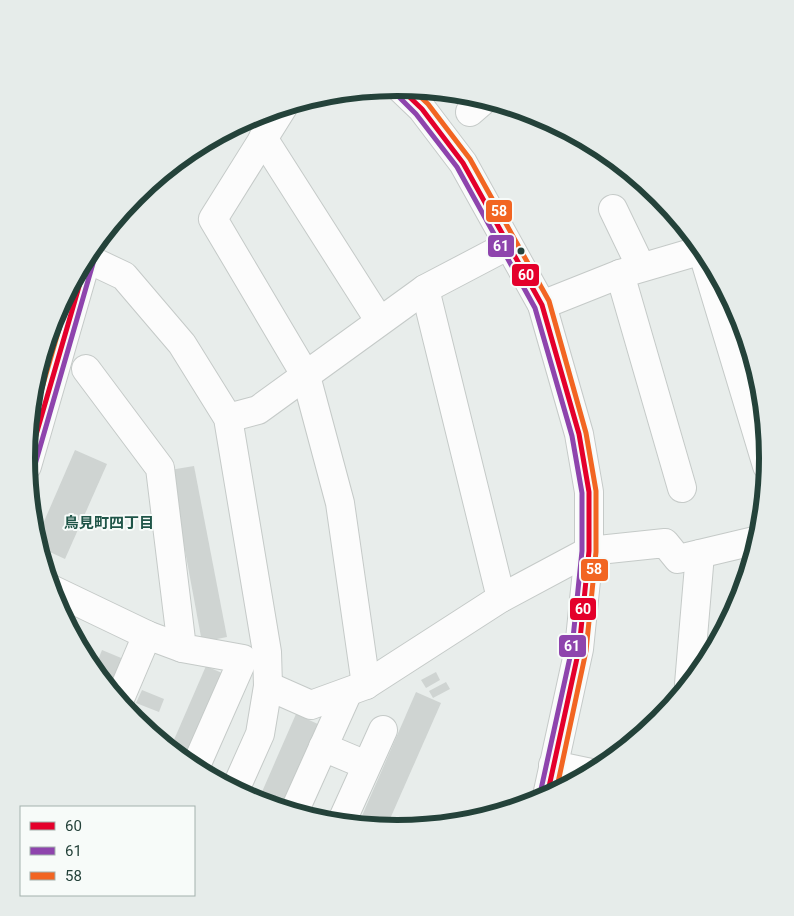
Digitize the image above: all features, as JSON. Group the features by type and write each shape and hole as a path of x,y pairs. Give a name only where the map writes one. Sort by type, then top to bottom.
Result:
{"street":[{"path":"409,96 422,109 463,164 542,305 579,434 589,492 589,551 579,650 549,786"},
{"path":"277,117 213,219 306,376 340,503 356,689 323,747 297,806"},
{"path":"263,138 379,320"},
{"path":"613,209 631,270 682,488"},
{"path":"228,418 258,410 379,320 425,289 508,246"},
{"path":"542,305 631,270 694,251"},
{"path":"94,260 124,276 182,344 228,418 255,656 268,686 260,734 238,783"},
{"path":"710,275 758,436"},
{"path":"37,422 78,287"},
{"path":"425,289 501,598"},
{"path":"86,370 160,468 182,648"},
{"path":"268,686 311,705 356,689 501,598 589,551 664,543 678,559 749,542"},
{"path":"690,670 700,554"},
{"path":"65,601 182,648 255,656"},
{"path":"122,693 147,635"},
{"path":"199,761 255,656"},
{"path":"344,816 383,730"},
{"path":"323,747 366,765"},
{"path":"553,765 580,771"}],"building":[{"path":"75,450 107,464 65,559 47,551 42,527"},
{"path":"194,466 227,637 202,642 170,470"},
{"path":"102,650 126,660 115,685 110,678 98,661"},
{"path":"206,666 231,677 196,759 173,742"},
{"path":"436,672 440,680 426,688 421,680"},
{"path":"446,682 450,689 433,698 429,691"},
{"path":"142,690 164,699 159,712 136,703"},
{"path":"416,692 441,703 390,820 361,818"},
{"path":"296,714 320,725 287,803 261,793"}],"transit line":[{"name":"61","path":"398,96 416,114 457,167 535,308 572,436 582,493 582,551 572,648 541,790"},
{"name":"60","path":"409,96 422,109 463,163 542,305 579,434 589,492 589,551 579,649 549,786"},
{"name":"58","path":"421,97 470,159 549,301 586,433 596,491 596,552 586,651 558,782"},
{"name":"61","path":"35,464 94,260"},
{"name":"60","path":"36,435 80,282"},
{"name":"58","path":"42,389 59,330"}],"district":[{"name":"鳥見町四丁目","path":"109,523"}]}
